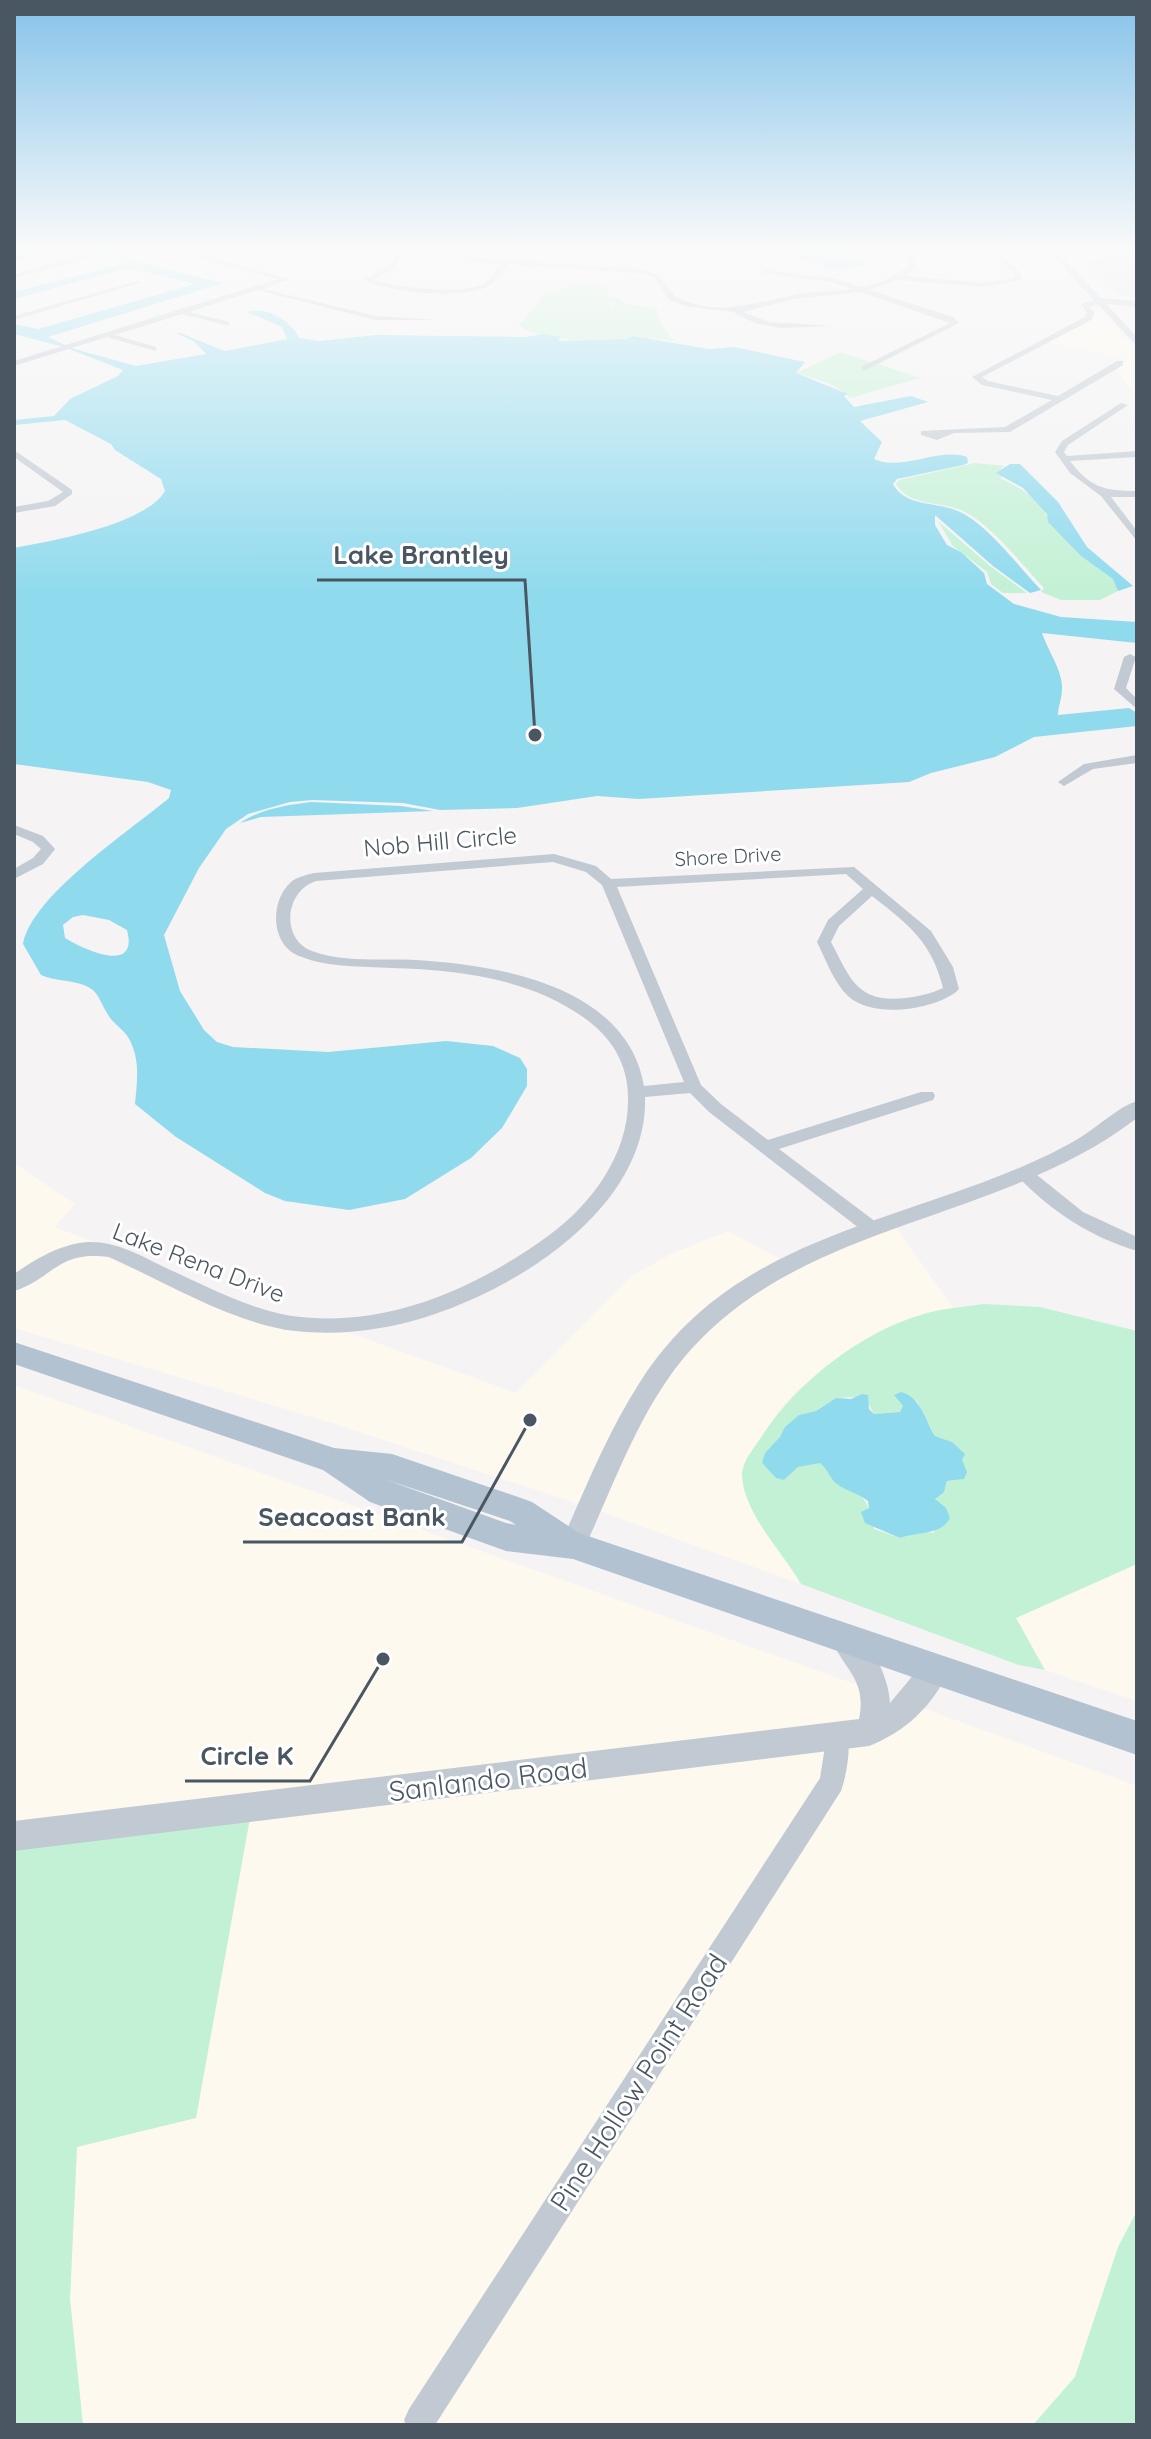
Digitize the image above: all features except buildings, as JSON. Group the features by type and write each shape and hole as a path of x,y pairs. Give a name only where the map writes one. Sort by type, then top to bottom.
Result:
{"main road":[{"path":"14,1353 334,1461 381,1493 506,1537 573,1545 1137,1738"}],"street":[{"path":"864,369 872,365"},
{"path":"999,365 976,377 985,383 1058,399"},
{"path":"952,431 1008,428 1117,365"},
{"path":"1124,405 1065,443 1059,452 1104,494 1137,538"},
{"path":"14,453 69,492 60,500 14,510"},
{"path":"1063,459 1137,454"},
{"path":"1104,494 1137,494"},
{"path":"1130,657 1120,689 1137,705"},
{"path":"1064,782 1073,773 1090,765 1137,759"},
{"path":"14,829 38,839 48,849 38,861 14,875"},
{"name":"Nob Hill Circle","path":"608,883 591,869 554,858 332,874 302,882 288,895 285,906 286,936 291,945 317,958 481,970 547,990 598,1019 618,1039 631,1065 638,1092"},
{"name":"Shore Drive","path":"608,883 849,870 870,890"},
{"path":"608,883 694,1087 715,1108 870,1227"},
{"path":"870,890 919,925 934,940 948,969 951,989 942,996 882,1006 862,1002 849,989 824,942 828,928 840,913 866,897 870,890"},
{"path":"638,1092 694,1087"},
{"name":"Lake Rena Drive","path":"14,1284 58,1255 78,1248 97,1248 112,1251 254,1312 293,1323 347,1324 413,1313 459,1299 499,1278 549,1244 582,1218 606,1193 624,1158 636,1119 638,1092"},
{"path":"765,1147 927,1096"},
{"path":"573,1545 651,1385 721,1307 790,1260 870,1227 1026,1175 1076,1149 1137,1108"},
{"path":"1026,1175 1057,1207 1095,1229 1137,1244"},
{"path":"845,1639 867,1668 876,1691 877,1713 869,1732"},
{"name":"Sanlando Road","path":"14,1836 869,1732 887,1726 903,1713 935,1670"},
{"name":"Pine Hollow Point Road","path":"420,2420 832,1782 837,1736"}],"shaded area":[{"path":"1122,365 1137,365 1137,392 1133,394 1117,370"},
{"path":"14,1163 75,1204 55,1227 95,1242 76,1243 55,1251 14,1276"},
{"path":"895,1226 954,1309 925,1313 838,1359 796,1391 775,1415 761,1521 801,1584 599,1511 659,1388 682,1357 727,1311 795,1265"},
{"path":"728,1231 780,1259 716,1302 582,1505 322,1420 14,1328 14,1292 45,1270 77,1254 106,1257 249,1318 344,1331 516,1393 631,1276 671,1254"},
{"path":"14,1385 864,1687 862,1723 14,1825"},
{"path":"1137,1564 1137,1701 1045,1670 1016,1618"},
{"path":"920,1707 1137,1786 1137,2211 1118,2247 1075,2377 1033,2425 434,2425 847,1746 875,1745 877,1740"},
{"path":"825,1748 821,1778 401,2425 83,2425 70,2299 77,2146 196,2117 250,1818"}],"green space":[{"path":"814,365 870,365 860,370 880,365 920,378 850,398 834,386 796,373"},
{"path":"975,463 1005,466 1001,468 1001,479 1036,501 1049,522 1081,556 1114,579 1118,591 1100,600 1061,600 1041,592 1044,588 974,517 955,508 909,497 896,484 899,480"},
{"path":"938,521 1027,593 1003,593 991,584 987,572 953,546"},
{"path":"984,1304 1040,1307 1137,1331 1137,1564 1016,1618 1045,1670 1019,1665 801,1584 764,1531 744,1488 742,1473 745,1463 762,1436 793,1397 832,1362 854,1346 901,1322 939,1310","holes":["859,1397 868,1403 874,1414 900,1412 904,1406 898,1401 917,1401 935,1436 952,1442 963,1479 947,1481 946,1487 935,1499 940,1505 934,1533 918,1531 900,1538 874,1529 864,1500 855,1492 838,1485 820,1462 798,1467 784,1480 776,1478 762,1463 799,1415 816,1411 836,1398"]},
{"path":"250,1818 196,2118 77,2147 70,2299 83,2425 14,2425 14,1847"},
{"path":"1137,2211 1137,2425 1033,2425 1075,2377 1118,2247"}],"water":[{"path":"110,365 803,365 796,373 848,394 844,396 854,407 911,396 928,402 860,421 882,442 874,459 896,463 944,455 967,457 968,463 963,465 897,479 893,484 899,492 914,501 960,512 992,536 1041,590 1030,593 993,566 935,515 935,525 947,545 961,552 984,573 987,584 1014,604 1061,617 1137,622 1137,643 1042,633 1062,682 1058,715 1129,708 1137,713 1137,726 1034,737 995,757 931,773 909,782 639,799 597,796 517,808 440,810 403,803 312,800 290,802 248,814 226,829 199,868 164,935 180,991 204,1030 217,1042 233,1047 328,1052 446,1041 493,1046 520,1058 527,1069 527,1086 502,1128 471,1158 405,1199 349,1210 285,1201 265,1193 176,1137 135,1104 136,1062 128,1037 109,1017 93,990 79,983 41,975 23,944 30,925 63,885 169,798 171,790 148,782 14,764 14,548 73,536 118,522 154,503 165,491 161,479 115,450 111,444 65,420 14,425 14,420 54,416 70,399 118,376 123,370","holes":["83,915 109,920 127,930 129,944 125,952 108,955 65,938 63,925 73,917"]},
{"path":"1010,464 1020,464 1058,502 1087,547 1133,586 1118,591 1113,579 1081,556 1048,522 1047,514 1023,488 996,473"},
{"path":"311,802 401,806 433,811 261,817 240,823 265,811"},
{"path":"901,1392 918,1404 935,1436 952,1442 965,1454 962,1460 967,1472 964,1479 947,1481 944,1492 935,1499 946,1508 950,1518 941,1528 900,1538 865,1523 861,1512 869,1508 868,1501 837,1484 820,1463 798,1467 784,1480 776,1478 762,1463 765,1453 785,1427 799,1415 816,1411 836,1398 851,1399 862,1394 868,1395 869,1409 874,1414 900,1412 903,1406 894,1395"}],"place":[{"name":"Lake Brantley","path":"535,735"},
{"name":"Seacoast Bank","path":"530,1420"},
{"name":"Circle K","path":"383,1659"}]}
